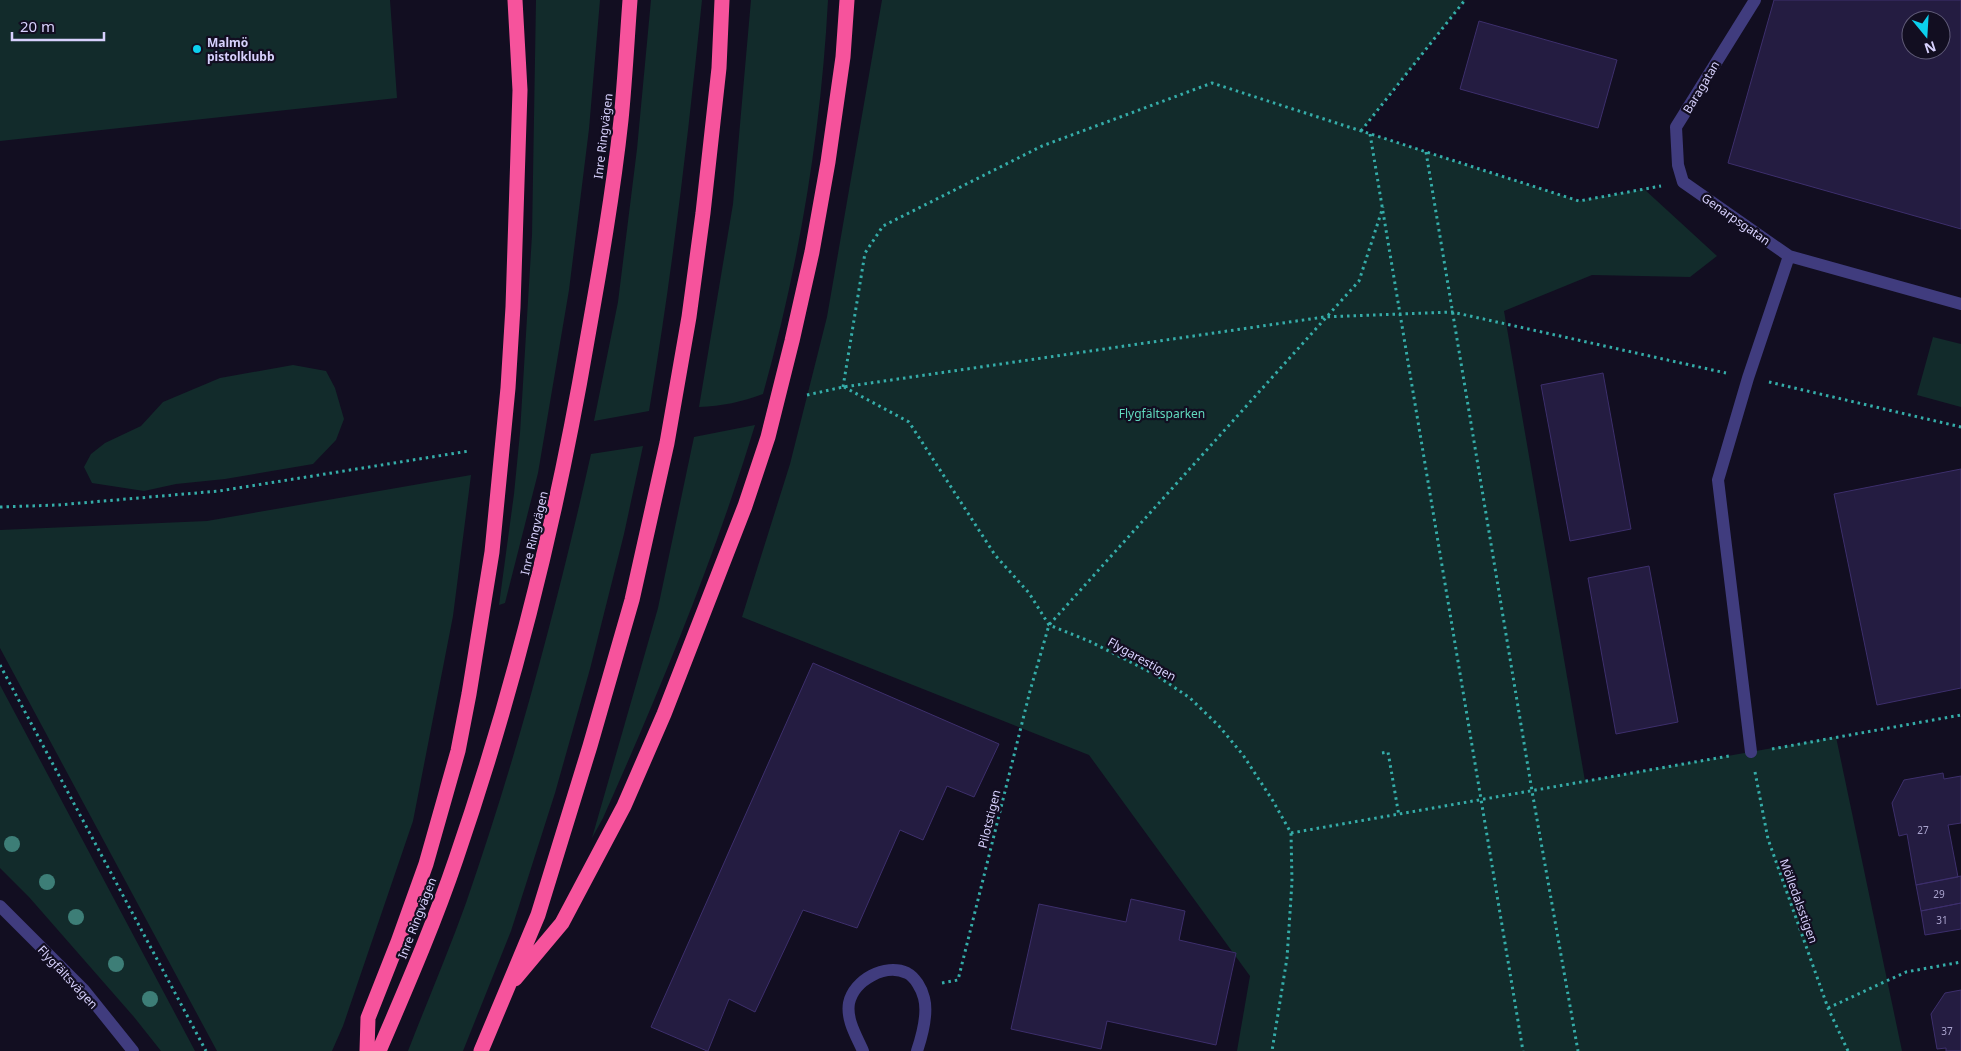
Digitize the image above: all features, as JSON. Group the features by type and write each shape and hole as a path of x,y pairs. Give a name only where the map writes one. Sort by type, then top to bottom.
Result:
{"highway":[{"path":"367,1051 368,1018 426,864 456,759 469,694 492,552 508,397 513,298 520,90 515,0"},
{"name":"Inre Ringvägen","path":"379,1051 405,991 456,859 513,678 553,519 603,252 621,120 630,0"},
{"path":"481,1051 504,992 538,915 590,746 632,600 663,461 689,317 719,68 722,0"},
{"path":"504,992 562,923 624,806 672,696 745,506 768,436 812,252 842,67 847,0"}],"street":[{"name":"Baragatan","path":"1683,182 1678,165 1676,127 1755,0"},
{"name":"Genarpsgatan","path":"1683,182 1789,256 1961,304"},
{"path":"1751,752 1718,480 1748,378 1789,256"},
{"name":"Flygfältsvägen","path":"0,906 84,990 132,1051"},
{"path":"863,1051 851,1023 849,1003 858,986 866,978 887,970 907,973 914,978 924,998 925,1011 917,1051"}],"path":[{"path":"1361,131 1465,0"},
{"path":"843,387 865,253 883,226 1034,150 1212,82 1579,201 1683,182"},
{"path":"1370,134 1523,1051"},
{"path":"1426,152 1532,791 1578,1051"},
{"path":"843,387 910,422 995,554 1029,593 1049,625 1359,281 1383,207"},
{"path":"807,395 843,387 1324,318 1452,312 1961,427"},
{"path":"0,508 219,491 469,451"},
{"name":"Flygarestigen","path":"1049,625 1089,640 1156,675 1190,698 1243,755 1291,833"},
{"name":"Pilotstigen","path":"920,988 958,980 1030,691 1049,625"},
{"path":"0,666 206,1051"},
{"path":"1272,1051 1287,958 1292,882 1291,833 1399,816 1961,715"},
{"path":"1382,753 1388,752 1399,816"},
{"name":"Mölledalsstigen","path":"1751,752 1768,839 1828,1008 1848,1051"},
{"path":"1828,1008 1906,972 1961,962"}],"green space":[{"name":"Malmö pistolklubb","path":"0,0 390,0 397,98 0,141"},
{"path":"536,0 600,0 589,129 569,290 538,473 505,603 499,605 520,433 532,235"},
{"path":"651,0 702,0 672,258 649,411 594,421 618,302 637,149"},
{"path":"751,0 828,0 825,50 814,149 798,248 763,394 732,403 699,407 733,204"},
{"name":"Flygfältsparken","path":"882,0 1465,0 1361,131 1579,201 1644,189 1717,256 1690,277 1592,275 1504,311 1585,781 1836,737 1902,1051 1237,1051 1250,976 1089,755 742,617 790,464 827,317"},
{"path":"1933,337 1961,344 1961,407 1917,395"},
{"path":"293,365 326,371 335,388 344,419 336,440 313,464 225,479 176,484 144,491 92,483 84,467 91,454 105,443 141,426 163,402 220,378"},
{"path":"755,425 722,525 685,624 624,770 592,838 658,608 694,437"},
{"path":"643,446 624,534 590,669 555,793 511,931 463,1051 408,1051 445,959 485,848 535,680 591,454"},
{"path":"471,475 453,616 413,821 343,1026 332,1051 217,1051 0,648 0,530 207,521"},
{"path":"0,685 195,1051 161,1051 134,1017 29,897 0,868"}],"building":[{"path":"1774,0 1961,0 1961,229 1728,163"},
{"path":"1479,21 1617,60 1598,128 1460,89"},
{"path":"1603,373 1631,529 1570,541 1541,385"},
{"path":"1961,469 1961,688 1877,705 1834,494"},
{"path":"1649,566 1678,722 1616,734 1588,578"},
{"path":"813,663 999,744 974,797 947,786 923,840 900,830 857,928 803,910 755,1012 729,999 707,1051 651,1027"},
{"path":"1943,773 1944,779 1961,776 1961,823 1948,825 1958,877 1916,885 1907,834 1899,836 1892,803 1904,780"},
{"path":"1961,876 1961,903 1921,911 1916,885"},
{"path":"1131,899 1185,911 1179,940 1236,953 1216,1045 1107,1021 1101,1049 1011,1029 1039,904 1126,922"},
{"path":"1961,903 1961,929 1925,935 1921,911"},
{"path":"1961,990 1961,1051 1946,1051 1946,1048 1937,1049 1931,1014 1945,993"}],"place":[{"name":"Malmö pistolklubb","path":"197,49"}]}
